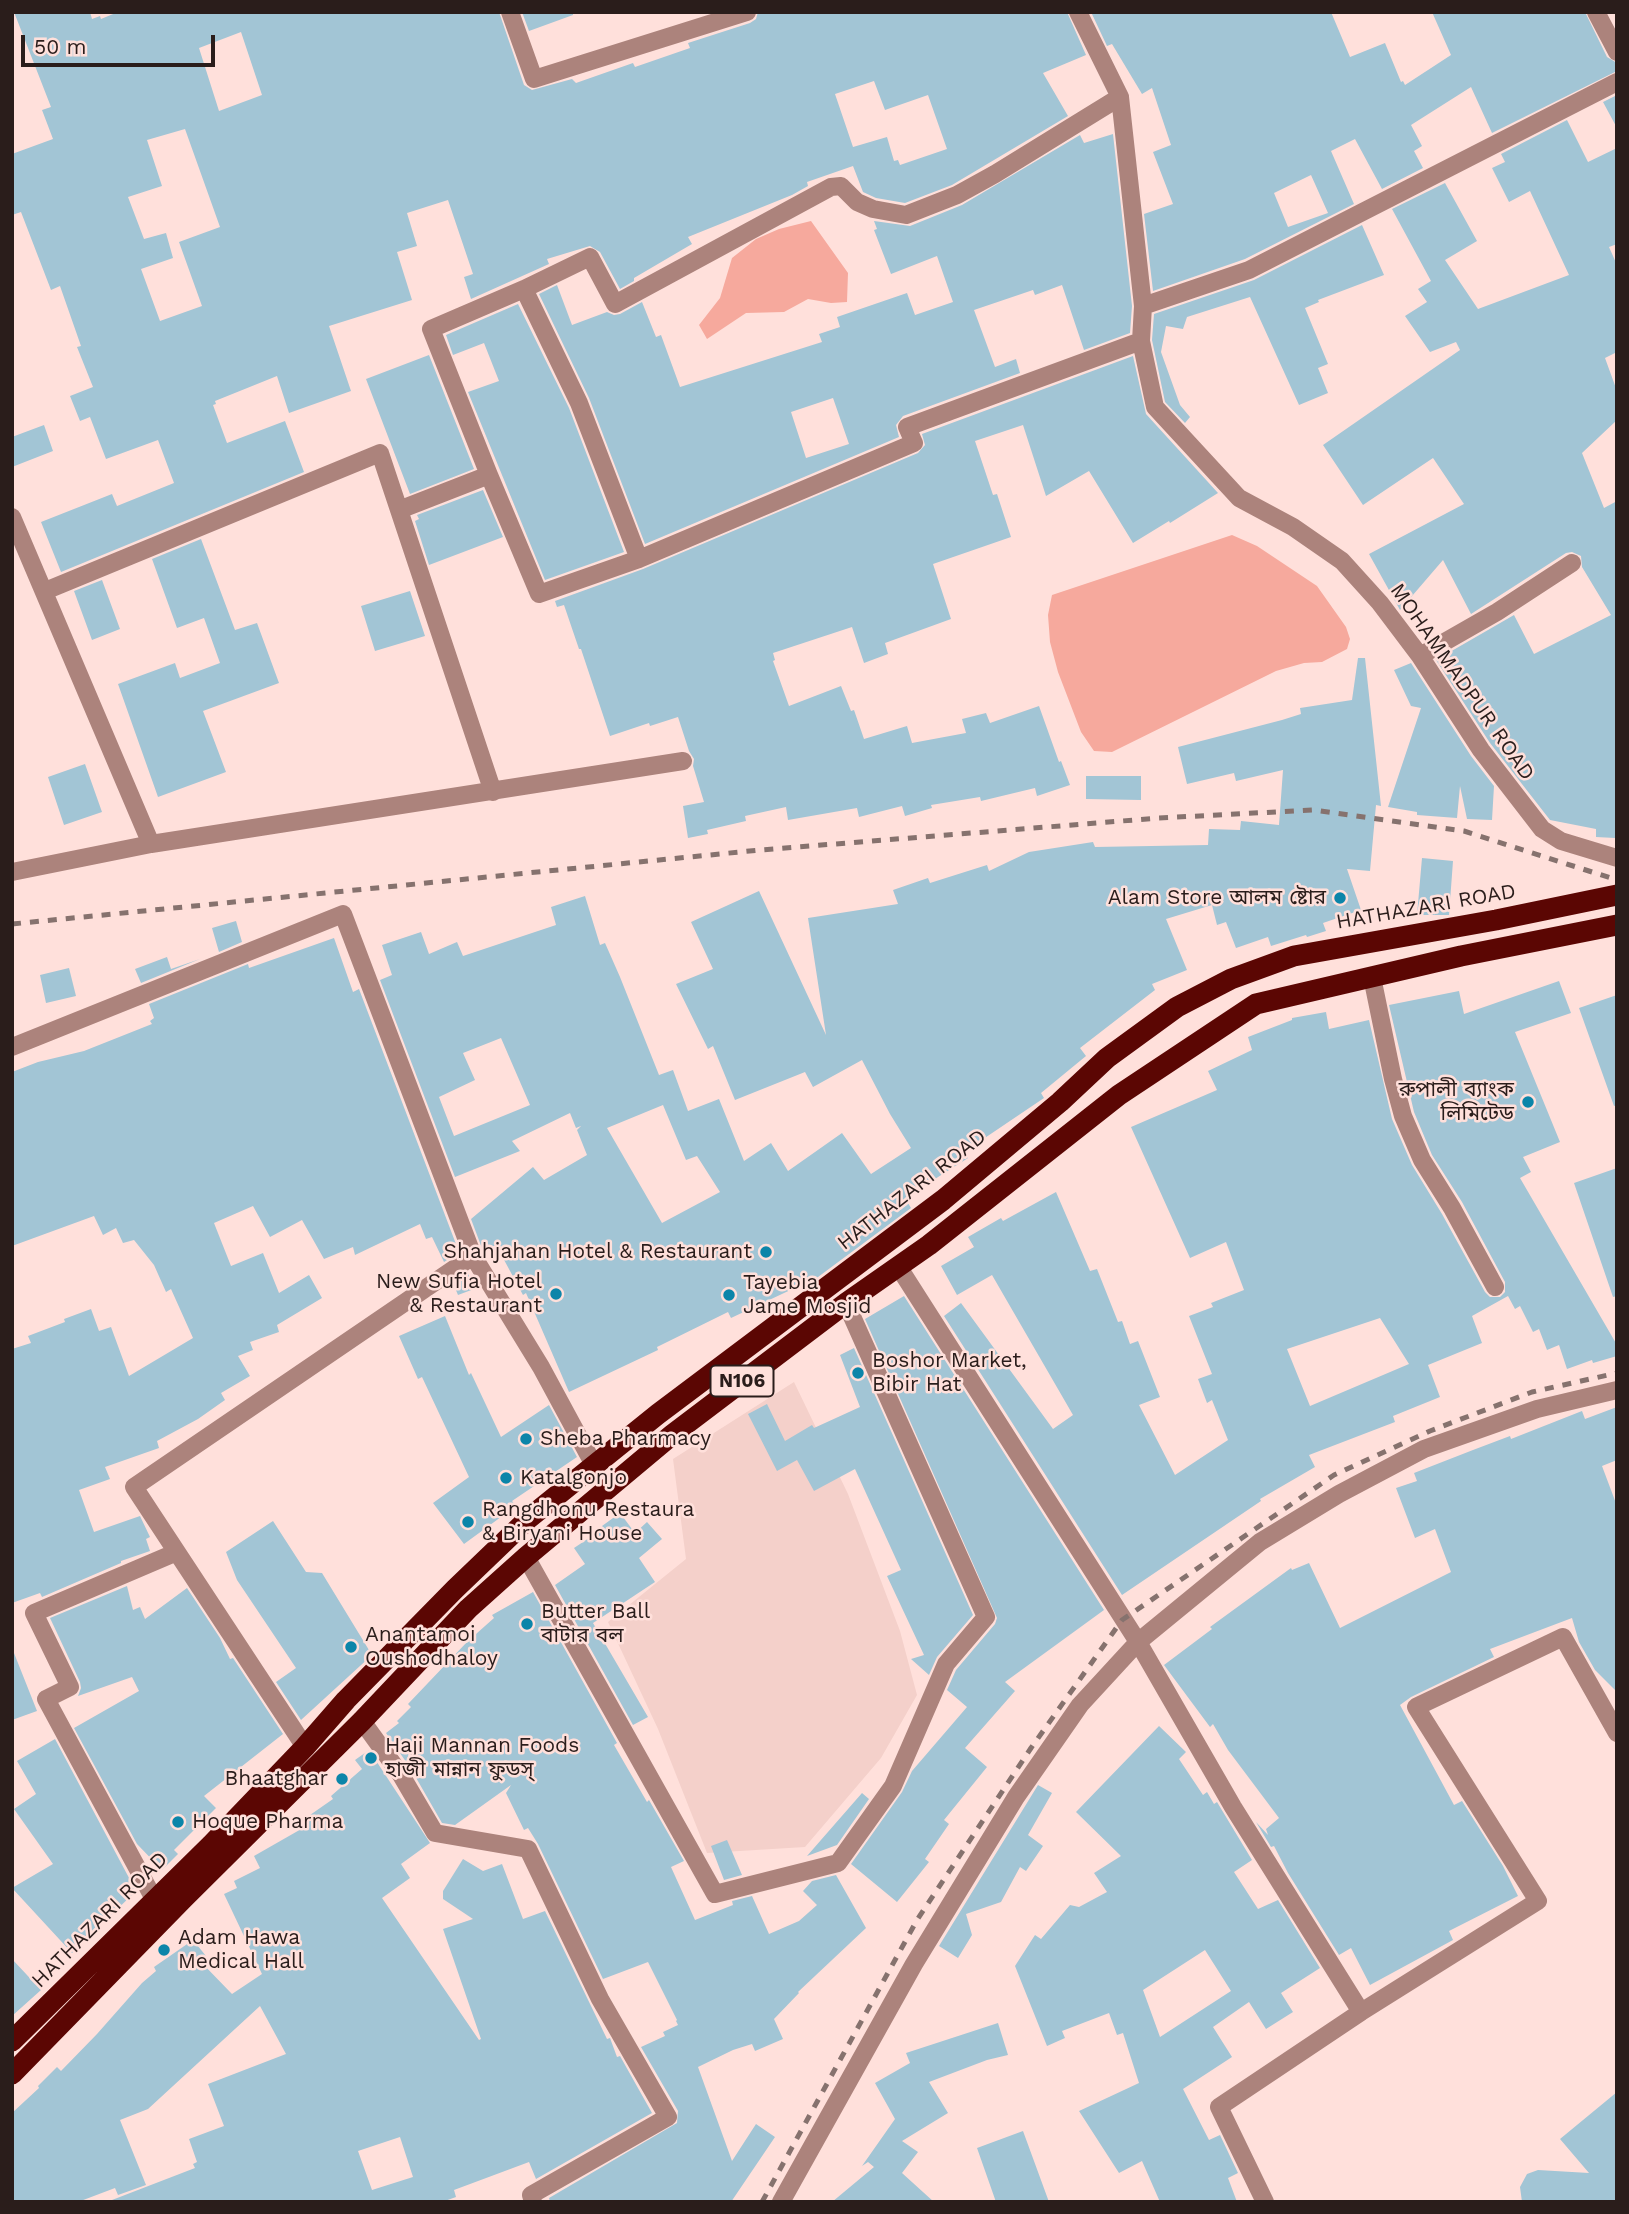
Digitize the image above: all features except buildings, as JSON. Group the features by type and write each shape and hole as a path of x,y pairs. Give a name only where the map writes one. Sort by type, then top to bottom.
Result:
{"highway":[{"name":"HATHAZARI ROAD","path":"12,2041 211,1845 346,1700 529,1518 658,1414 943,1200 1060,1102 1107,1058 1177,1007 1231,979 1294,956 1496,920 1617,895"},
{"name":"HATHAZARI ROAD","path":"12,2074 192,1889 362,1721 468,1609 526,1557 673,1434 846,1303 929,1245 1119,1095 1256,1004 1461,956 1617,925"}],"street":[{"path":"510,12 534,79 747,12"},
{"path":"1078,12 1120,97 957,195 906,215 873,209 857,202 841,186 831,187 615,304 590,257 431,329 540,594 639,559 914,443 907,427 1141,341"},
{"path":"1596,12 1617,52"},
{"path":"1143,306 1249,271 1617,82"},
{"name":"MOHAMMADPUR ROAD","path":"1120,97 1143,306 1141,341 1155,407 1239,498 1293,527 1342,561 1380,603 1420,656 1481,750 1542,829 1561,841 1617,858"},
{"path":"524,289 579,403 639,559"},
{"path":"45,591 380,453 493,792"},
{"path":"399,510 489,475"},
{"path":"12,517 151,844"},
{"path":"1420,656 1497,612 1572,563"},
{"path":"12,872 151,844 683,761"},
{"path":"12,1047 342,914 473,1256 554,1390 594,1465"},
{"path":"1372,977 1403,1116 1422,1160 1495,1287"},
{"path":"305,1747 134,1487 473,1256"},
{"path":"898,1266 1138,1642 1233,1807 1361,2012"},
{"path":"526,1557 715,1894 838,1863 893,1786 946,1664 986,1617 846,1303"},
{"path":"781,2202 914,1964 1016,1797 1080,1705 1138,1642 1260,1542 1339,1494 1423,1449 1537,1409 1617,1390"},
{"path":"154,1899 46,1699 70,1687 34,1613 177,1552"},
{"path":"1265,2202 1219,2107 1361,2012 1538,1901 1416,1707 1563,1637 1617,1733"},
{"path":"362,1721 401,1775 435,1833 528,1849 600,2000 668,2117 531,2195 533,2202"}],"shaded area":[{"path":"811,221 848,273 847,302 831,303 808,299 784,312 746,313 707,339 699,325 720,298 732,258 756,239 779,229"},
{"path":"1232,535 1257,546 1317,586 1346,627 1350,639 1347,649 1322,662 1304,663 1276,671 1112,752 1094,751 1081,732 1058,672 1050,642 1048,615 1052,595"},
{"path":"794,1382 848,1494 900,1631 917,1695 881,1758 805,1847 707,1853 658,1729 608,1622 686,1559 673,1459"}],"railway":[{"path":"12,924 760,850 1159,818 1313,810 1464,831 1617,880"},
{"path":"762,2202 917,1920 1031,1748 1122,1620 1334,1475 1430,1431 1532,1392 1617,1373"}],"place":[{"name":"Alam Store আলম ষ্টোর","path":"1340,898"},
{"name":"রুপালী ব্যাংক লিমিটেড","path":"1528,1102"},
{"name":"Shahjahan Hotel & Restaurant","path":"766,1252"},
{"name":"New Sufia Hotel & Restaurant","path":"556,1294"},
{"name":"Tayebia Jame Mosjid","path":"729,1295"},
{"name":"Boshor Market, Bibir Hat","path":"858,1373"},
{"name":"Sheba Pharmacy","path":"526,1439"},
{"name":"Katalgonjo","path":"506,1478"},
{"name":"Rangdhonu Restaura & Biryani House","path":"468,1522"},
{"name":"Butter Ball বাটার বল","path":"527,1624"},
{"name":"Anantamoi Oushodhaloy","path":"351,1647"},
{"name":"Haji Mannan Foods হাজী মান্নান ফুডস্","path":"371,1758"},
{"name":"Bhaatghar","path":"342,1779"},
{"name":"Hoque Pharma","path":"178,1822"},
{"name":"Adam Hawa Medical Hall","path":"164,1950"}]}
